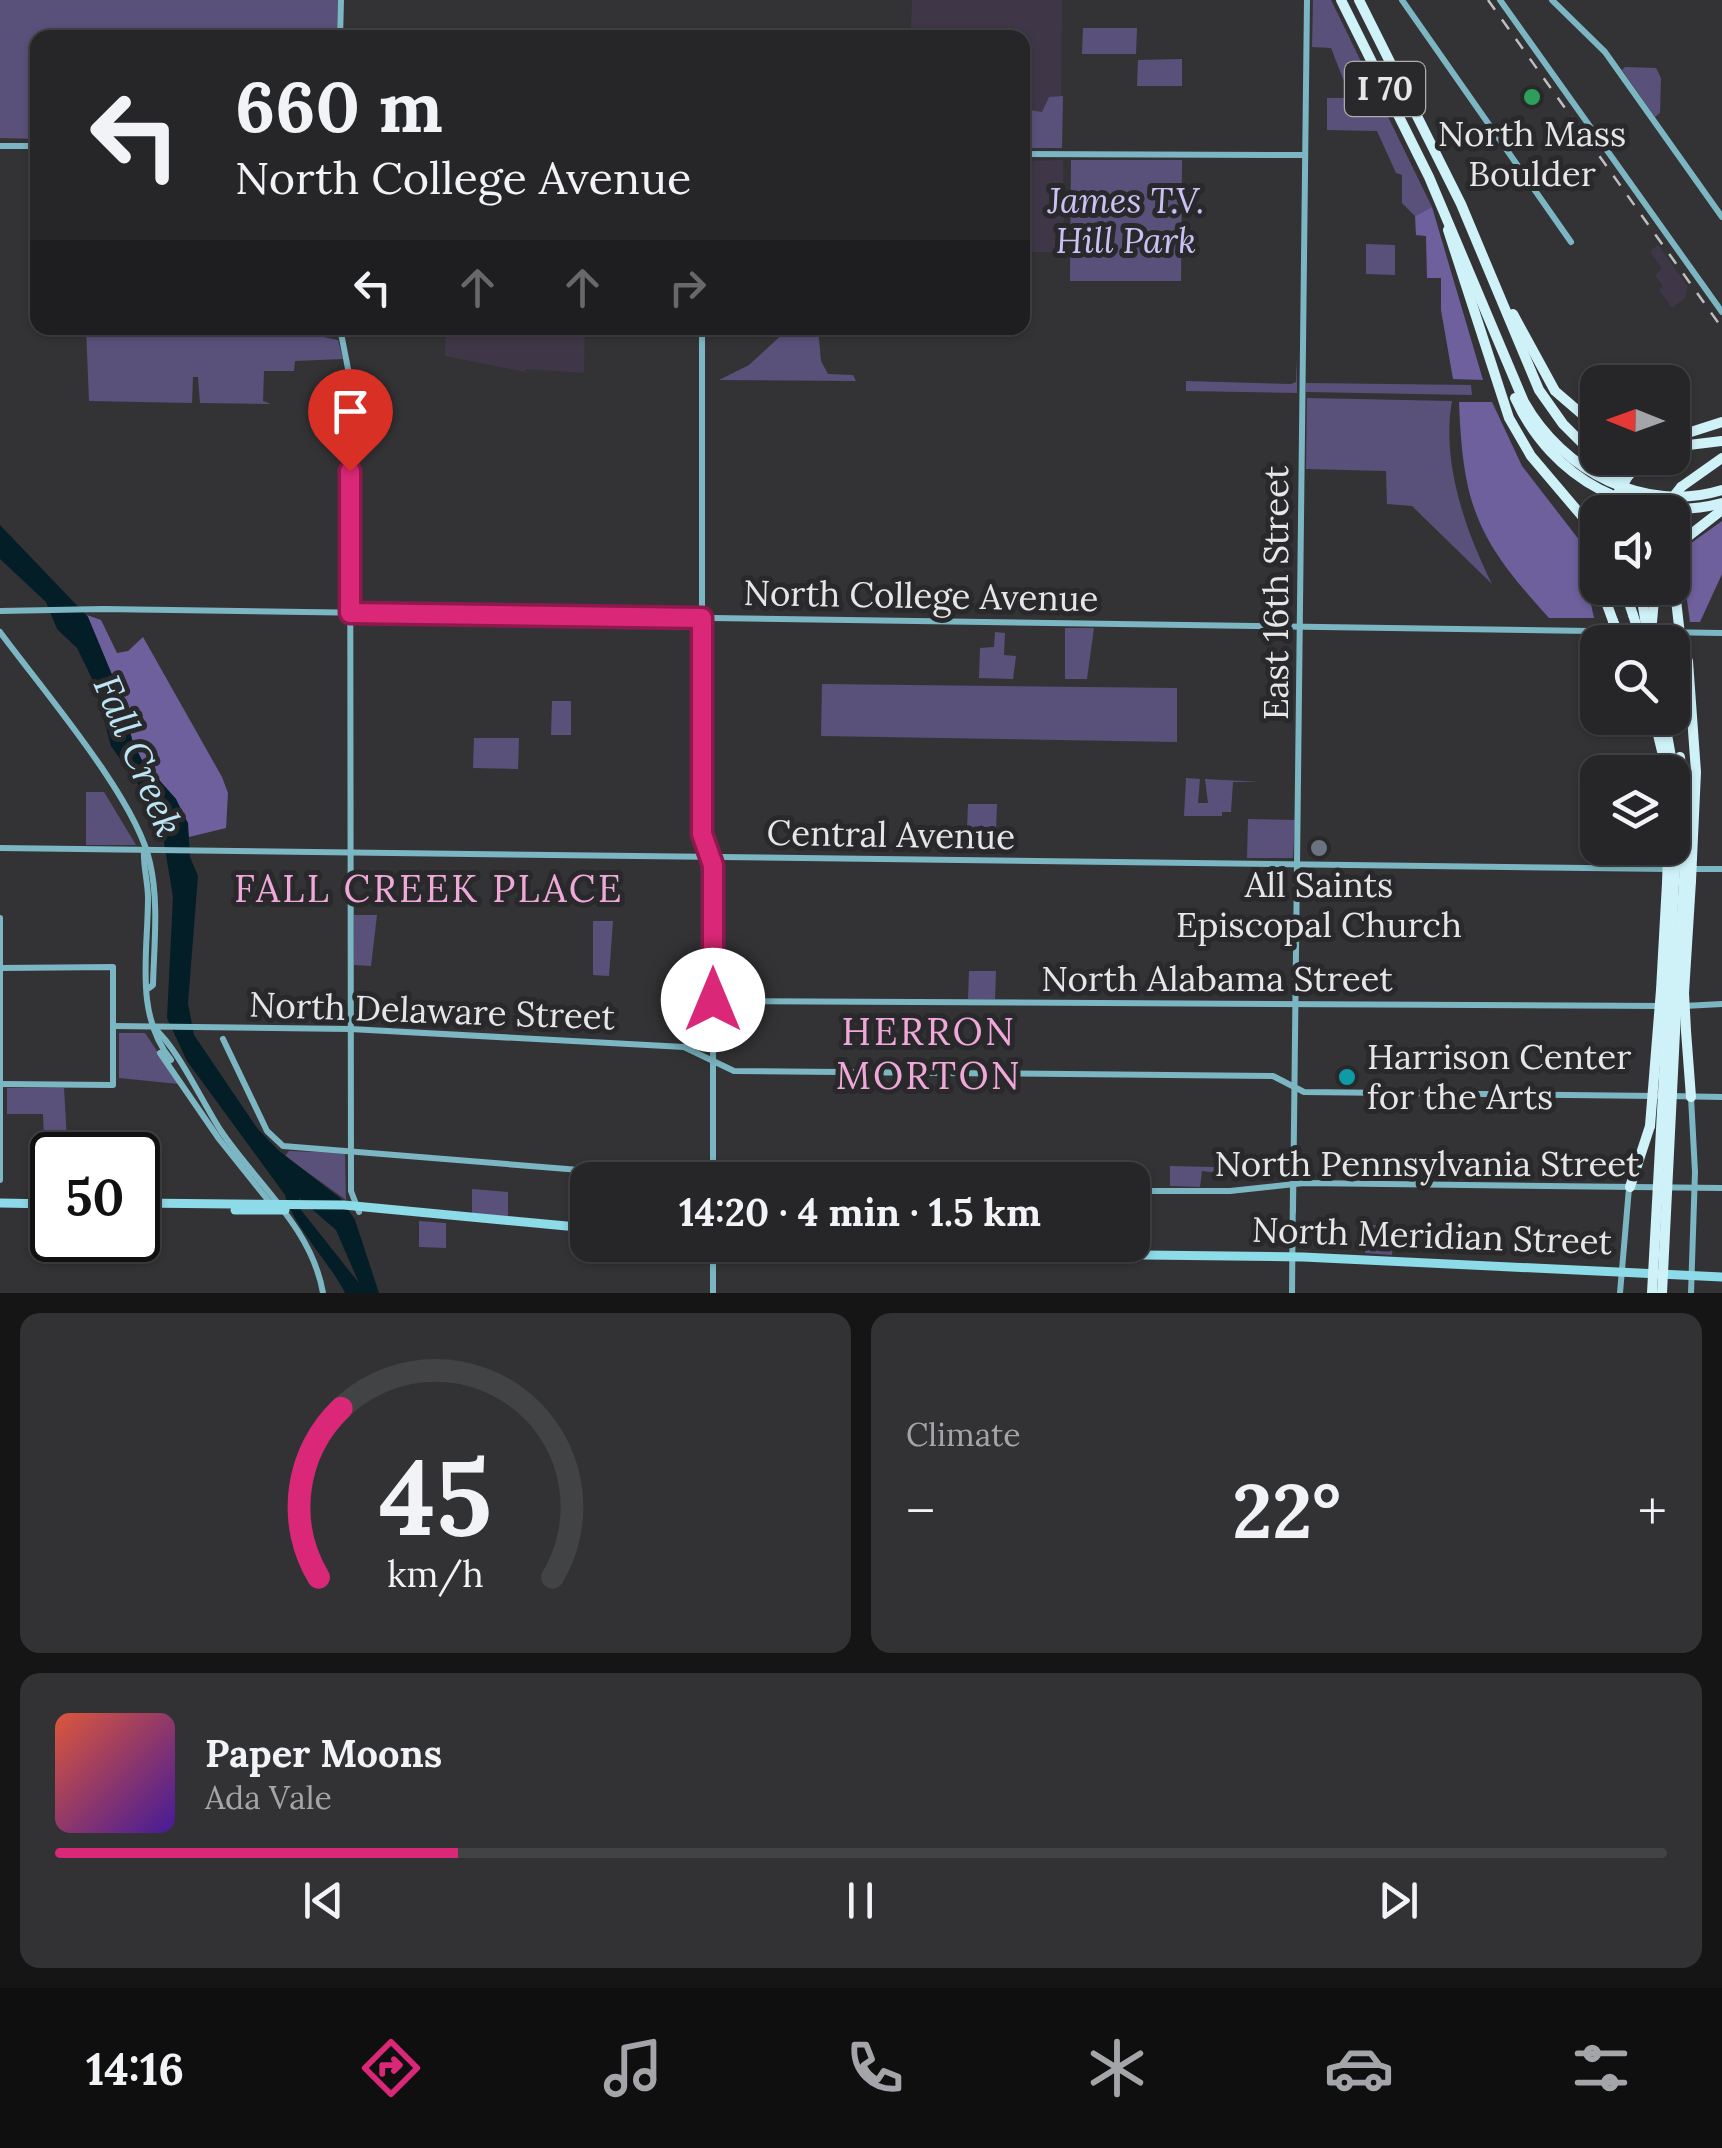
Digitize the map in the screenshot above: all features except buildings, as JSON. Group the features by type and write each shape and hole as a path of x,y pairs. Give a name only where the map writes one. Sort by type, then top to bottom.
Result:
{"highway":[{"name":"I 70","path":"1341,0 1429,177 1521,402"},
{"name":"I 70","path":"1360,0 1496,282 1547,378 1564,402 1580,414"},
{"path":"1429,177 1501,402 1531,456 1580,514"},
{"path":"1496,282 1546,402 1631,495"},
{"path":"1521,402 1560,449 1611,483 1665,495 1722,490"},
{"path":"1521,402 1554,458 1604,492 1662,508 1722,502"},
{"path":"1690,436 1722,422"},
{"path":"1690,443 1722,441"},
{"path":"1675,495 1722,458"},
{"path":"1690,535 1722,510"},
{"path":"1635,605 1646,625"},
{"path":"1642,605 1643,625"},
{"path":"1644,619 1649,605"},
{"path":"1690,705 1696,772 1690,799"},
{"path":"1652,1293 1678,865"},
{"path":"1662,1293 1678,865"},
{"path":"1673,990 1686,1031 1690,1097"},
{"path":"1630,1187 1650,1126 1673,990"}],"main road":[{"path":"340,30 341,0"},
{"name":"East 16th Street","path":"1292,1293 1307,0"},
{"path":"1402,0 1571,242"},
{"path":"1500,0 1722,312"},
{"path":"1508,12 1510,0"},
{"path":"1552,0 1605,52 1722,218"},
{"path":"1562,0 1566,12"},
{"path":"0,146 30,146"},
{"path":"1030,154 1305,155"},
{"path":"341,335 350,379 351,1209"},
{"path":"702,335 702,834 710,857 713,1162"},
{"name":"North College Avenue","path":"0,612 86,609 1722,633"},
{"path":"0,632 122,800 144,849 148,894 145,985 149,988 150,1034 219,1140 281,1207"},
{"name":"Central Avenue","path":"0,848 1722,869"},
{"path":"0,918 0,1180"},
{"path":"1,968 113,967 113,1084 1,1084"},
{"name":"North Alabama Street","path":"713,1000 1722,1004"},
{"name":"North Delaware Street","path":"113,1026 350,1029 684,1047 734,1070 1273,1076 1304,1092 1722,1097"},
{"path":"152,1026 226,1138 281,1207 311,1255 323,1293"},
{"path":"230,1027 223,1040 242,1086 280,1144 570,1168"},
{"name":"North Delaware Street","path":"208,1028 223,1040"},
{"path":"713,1074 734,1070"},
{"path":"1690,1097 1694,1188 1690,1293"},
{"name":"North Pennsylvania Street","path":"1150,1190 1230,1191 1293,1186 1722,1188"},
{"path":"1620,1293 1630,1187"},
{"path":"0,1205 30,1206"},
{"path":"160,1206 351,1209 570,1228"},
{"name":"North Meridian Street","path":"1150,1255 1293,1256 1722,1277"},
{"path":"712,1262 712,1293"}],"shaded area":[{"path":"912,0 1062,0 1061,148 1030,148 1030,30 805,30 805,28 911,29"},
{"path":"1063,160 1064,252 1030,252 1030,161"},
{"path":"1432,207 1483,380 1453,379 1441,310 1441,278 1427,278 1426,236 1416,235 1415,216"},
{"path":"1658,245 1688,287 1684,299 1672,308 1659,290 1663,286 1655,275 1662,269 1650,251"},
{"path":"446,335 585,335 584,373 526,369 525,372 445,356"},
{"path":"1459,402 1492,402 1522,466 1580,541 1580,605 1591,605 1594,618 1549,618 1506,566 1479,520 1461,439"},
{"path":"1722,521 1722,574 1700,622 1690,622 1688,605 1690,544"},
{"path":"87,615 101,620 117,653 128,651 143,637 222,777 228,793 226,828 189,837 176,799 143,762 133,743 120,694"}],"green space":[{"path":"0,0 338,0 337,30 30,30 30,139 0,138"},
{"path":"1313,0 1331,0 1432,207 1415,216 1402,203 1402,175 1396,173 1377,131 1327,130 1327,98 1357,98 1357,91 1347,89 1331,48 1312,47"},
{"path":"1083,28 1137,28 1136,54 1082,54"},
{"path":"1182,59 1182,86 1137,86 1138,60"},
{"path":"1656,68 1661,78 1660,113 1655,117 1622,70"},
{"path":"1063,96 1062,148 1030,148 1030,110 1042,112 1049,97"},
{"name":"James T.V. Hill Park","path":"1071,160 1182,160 1181,281 1070,281"},
{"path":"1366,244 1395,245 1395,275 1366,274"},
{"path":"86,335 313,335 338,340 343,359 295,361 294,371 264,371 263,401 271,404 200,403 198,377 193,377 192,403 89,401"},
{"path":"781,335 819,335 821,361 828,374 853,375 856,381 719,380 749,365"},
{"path":"1297,358 1297,393 1186,391 1186,381 1291,384 1296,382"},
{"path":"1306,383 1471,385 1472,395 1306,392"},
{"path":"1307,398 1452,401 1450,447 1458,495 1492,584 1412,506 1387,504 1386,471 1306,469"},
{"path":"1065,628 1094,628 1087,679 1065,679"},
{"path":"995,632 1005,633 1004,655 1016,656 1013,679 979,678 980,648 994,647"},
{"path":"822,684 1177,688 1177,742 821,736"},
{"path":"552,701 571,701 571,735 551,735"},
{"path":"474,738 519,738 518,769 473,768"},
{"path":"1186,778 1200,779 1198,803 1208,803 1205,779 1260,782 1233,782 1231,812 1222,812 1222,816 1184,816"},
{"path":"86,792 104,792 136,845 86,845"},
{"path":"968,804 997,804 996,830 967,830"},
{"path":"1248,819 1295,820 1293,858 1247,858"},
{"path":"354,915 377,915 371,966 354,965"},
{"path":"593,921 613,921 609,976 593,975"},
{"path":"969,971 996,971 995,999 968,999"},
{"path":"119,1033 145,1033 179,1084 119,1078"},
{"path":"7,1088 64,1088 67,1132 44,1132 43,1114 7,1114"},
{"path":"289,1151 345,1153 346,1200 285,1156"},
{"path":"1170,1166 1214,1167 1219,1173 1202,1171 1200,1187 1170,1186"},
{"path":"472,1189 508,1192 508,1217 472,1213"},
{"path":"419,1221 446,1223 446,1248 419,1247"},
{"path":"1367,1225 1393,1225 1392,1255 1365,1253"}],"water":[{"name":"Fall Creek","path":"0,525 88,617 120,694 133,743 143,762 176,799 188,823 190,857 198,876 188,1003 194,1035 257,1128 278,1150 340,1198 355,1220 379,1293 345,1293 295,1218 285,1195 187,1061 167,1018 173,897 162,831 151,803 111,746 95,685 77,648 57,629 46,602 0,559","holes":["299,1198 336,1230 359,1283 301,1210"]}],"railway":[{"path":"1488,0 1722,328"}],"place":[{"name":"North Mass Boulder","path":"1532,97"},
{"name":"All Saints Episcopal Church","path":"1319,848"},
{"name":"Harrison Center for the Arts","path":"1347,1077"}],"district":[{"name":"FALL CREEK PLACE","path":"429,889"},
{"name":"HERRON MORTON","path":"929,1054"}],"route":[{"path":"350,471 350,613 702,618 702,834 713,865 713,1000"}]}
